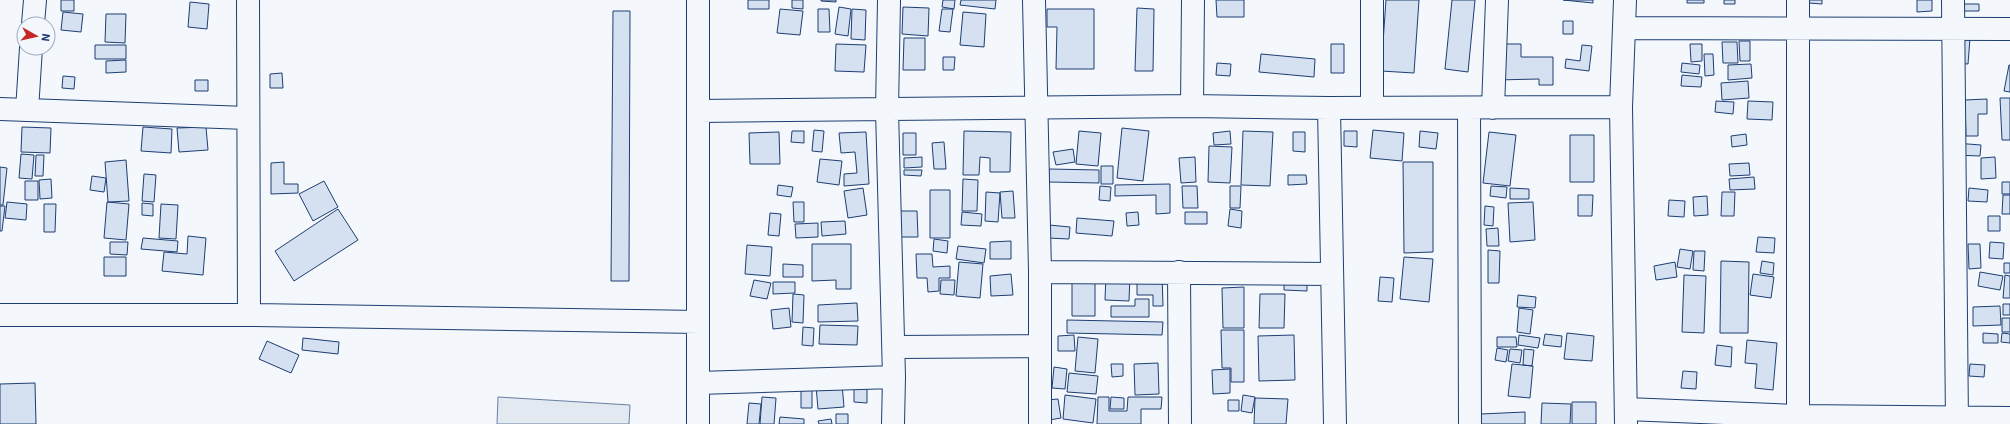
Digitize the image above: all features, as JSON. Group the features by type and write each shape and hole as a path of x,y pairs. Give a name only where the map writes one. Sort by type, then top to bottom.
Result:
{"street":[{"path":"34,16 35,0"},
{"path":"248,0 247,118 249,315"},
{"path":"698,0 698,424"},
{"path":"889,0 887,110 894,348 892,424"},
{"path":"1034,0 1035,108 1040,272 1040,424"},
{"path":"1192,106 1193,0"},
{"path":"1372,0 1372,108"},
{"path":"1493,108 1497,0"},
{"path":"1625,0 1621,107 1626,417 1957,421 2010,418"},
{"path":"1798,0 1798,420"},
{"path":"1953,0 1957,421"},
{"path":"1625,28 2010,29"},
{"path":"27,110 30,56"},
{"path":"699,111 1192,106 1330,108 1621,107"},
{"path":"1330,108 1335,424"},
{"path":"1468,108 1470,424"},
{"path":"0,109 247,118"},
{"path":"1040,272 1332,274"},
{"path":"1179,272 1180,424"},
{"path":"0,315 249,315 698,322"},
{"path":"894,348 1040,346"},
{"path":"698,383 894,377"}],"shaded area":[{"path":"498,397 630,405 629,424 497,424"}],"building":[{"path":"61,0 74,0 74,11 61,11"},
{"path":"748,0 769,0 769,9 748,9"},
{"path":"792,0 803,0 803,9 792,8"},
{"path":"836,0 836,2 821,1"},
{"path":"943,0 955,0 954,9 942,7"},
{"path":"961,0 996,0 995,9 960,5"},
{"path":"1216,0 1244,0 1244,17 1217,17"},
{"path":"1386,0 1419,0 1414,73 1381,71"},
{"path":"1452,0 1475,0 1468,72 1445,69"},
{"path":"1563,0 1593,0 1593,3"},
{"path":"1687,0 1704,0 1704,3 1687,3"},
{"path":"1724,0 1735,0 1735,4 1724,4"},
{"path":"1809,0 1822,0 1822,4 1809,3"},
{"path":"1917,0 1932,0 1932,11 1917,12"},
{"path":"190,2 209,4 207,29 188,27"},
{"path":"1964,4 1979,4 1979,11 1964,11"},
{"path":"839,7 851,9 848,36 835,34"},
{"path":"903,7 929,8 928,36 902,34"},
{"path":"1137,8 1154,9 1153,71 1135,71"},
{"path":"780,9 803,11 800,35 777,33"},
{"path":"818,9 829,9 830,32 818,32"},
{"path":"852,9 866,10 865,40 851,39"},
{"path":"942,9 953,9 950,32 939,31"},
{"path":"1047,9 1094,9 1094,69 1056,69 1057,27 1047,27"},
{"path":"613,11 630,11 629,281 611,281"},
{"path":"63,12 83,14 81,32 61,30"},
{"path":"963,12 986,14 984,47 960,45"},
{"path":"106,14 126,14 125,43 105,42"},
{"path":"1563,21 1573,21 1573,34 1563,34"},
{"path":"1959,37 1970,38 1968,64 1956,63"},
{"path":"904,38 925,38 925,70 903,70"},
{"path":"1739,41 1750,41 1750,61 1740,61"},
{"path":"1722,42 1737,42 1738,63 1723,63"},
{"path":"836,44 866,45 864,72 835,71"},
{"path":"1331,44 1344,44 1344,73 1331,73"},
{"path":"1496,44 1521,44 1521,57 1553,57 1553,85 1539,85 1539,79 1496,80"},
{"path":"1690,44 1702,44 1702,61 1691,62"},
{"path":"95,45 126,45 126,59 95,59"},
{"path":"1582,45 1592,46 1589,71 1565,68 1566,59 1580,61"},
{"path":"1261,54 1315,59 1314,77 1259,72"},
{"path":"1704,54 1713,54 1714,75 1705,76"},
{"path":"943,57 955,57 954,70 943,70"},
{"path":"126,60 126,72 106,73 106,61"},
{"path":"1217,63 1231,64 1230,76 1216,75"},
{"path":"1682,63 1700,65 1699,74 1681,72"},
{"path":"1751,64 1752,78 1728,80 1728,65"},
{"path":"2010,65 2010,92 2004,91"},
{"path":"282,73 283,88 270,88 270,74"},
{"path":"1682,75 1702,77 1701,87 1681,86"},
{"path":"63,76 75,77 74,89 62,88"},
{"path":"195,80 208,80 208,91 195,91"},
{"path":"1748,81 1749,98 1722,100 1721,83"},
{"path":"2000,98 2010,98 2010,140 2002,140"},
{"path":"1987,99 1987,114 1978,114 1978,136 1966,136 1965,100"},
{"path":"1716,101 1734,102 1733,114 1715,112"},
{"path":"1748,101 1773,102 1772,120 1747,119"},
{"path":"22,127 51,128 50,153 21,152"},
{"path":"143,127 172,129 171,153 141,151"},
{"path":"206,127 208,150 179,152 177,128"},
{"path":"1122,128 1149,131 1143,181 1117,178"},
{"path":"814,130 824,131 822,152 812,151"},
{"path":"1373,130 1404,133 1402,161 1370,158"},
{"path":"792,131 804,131 804,143 791,142"},
{"path":"964,131 1011,132 1010,172 990,172 990,158 980,157 979,175 963,175"},
{"path":"1079,131 1101,133 1098,166 1076,164"},
{"path":"1230,131 1231,144 1214,145 1213,133"},
{"path":"1243,131 1273,132 1270,186 1241,185"},
{"path":"1344,131 1357,131 1357,147 1344,146"},
{"path":"1420,131 1438,133 1436,149 1419,147"},
{"path":"779,132 780,164 750,164 749,133"},
{"path":"866,132 869,184 844,186 844,174 857,173 855,152 841,153 839,133"},
{"path":"1293,132 1305,132 1305,152 1293,151"},
{"path":"1489,132 1516,135 1510,186 1483,183"},
{"path":"903,133 916,133 916,155 903,155"},
{"path":"1746,134 1747,145 1732,147 1731,136"},
{"path":"1570,135 1594,135 1594,182 1570,182"},
{"path":"944,142 946,169 934,169 932,143"},
{"path":"1955,143 1981,145 1980,156 1954,155"},
{"path":"1209,146 1232,147 1230,183 1208,182"},
{"path":"1073,149 1075,162 1056,165 1053,152"},
{"path":"21,154 34,155 32,179 19,178"},
{"path":"36,155 44,155 43,176 35,176"},
{"path":"922,157 922,167 904,168 904,158"},
{"path":"1195,157 1196,182 1181,183 1179,158"},
{"path":"1995,157 1996,178 1981,179 1981,158"},
{"path":"820,159 842,161 839,185 817,182"},
{"path":"126,160 129,201 108,202 105,162"},
{"path":"284,162 284,184 298,184 298,193 271,194 271,163"},
{"path":"1403,162 1433,162 1433,252 1404,253"},
{"path":"1749,163 1750,175 1730,176 1729,164"},
{"path":"1101,166 1113,166 1113,184 1101,184"},
{"path":"0,167 7,168 3,205 0,205"},
{"path":"1049,169 1099,170 1099,183 1049,182"},
{"path":"904,170 922,170 921,176 904,175"},
{"path":"144,174 156,175 154,202 142,201"},
{"path":"1288,175 1306,175 1307,184 1288,185"},
{"path":"92,176 106,178 104,192 90,190"},
{"path":"1754,177 1755,189 1730,190 1729,179"},
{"path":"51,179 52,198 40,199 39,180"},
{"path":"963,179 978,180 977,211 962,211"},
{"path":"25,181 38,181 38,200 25,200"},
{"path":"324,181 338,207 313,221 299,194"},
{"path":"2002,182 2010,182 2010,194 2002,194"},
{"path":"1170,184 1170,213 1156,214 1156,195 1115,196 1115,185"},
{"path":"778,185 793,187 791,197 777,195"},
{"path":"1100,186 1111,187 1110,201 1099,200"},
{"path":"1182,186 1197,186 1198,208 1183,208"},
{"path":"1230,186 1241,186 1240,208 1230,208"},
{"path":"1491,186 1507,187 1506,198 1490,196"},
{"path":"863,188 867,215 848,218 844,191"},
{"path":"1510,188 1529,189 1529,199 1510,199"},
{"path":"1969,188 1988,190 1987,202 1968,201"},
{"path":"930,190 950,190 950,238 930,238"},
{"path":"1013,191 1015,218 1002,218 1000,192"},
{"path":"986,192 1000,193 998,222 985,221"},
{"path":"1722,192 1735,192 1734,216 1721,216"},
{"path":"1578,195 1593,195 1592,216 1578,216"},
{"path":"2003,195 2010,195 2010,214 2002,214"},
{"path":"1707,196 1708,215 1694,216 1693,197"},
{"path":"1669,200 1685,201 1684,217 1668,216"},
{"path":"7,202 27,204 26,220 5,218"},
{"path":"107,202 129,204 126,240 104,238"},
{"path":"793,202 804,202 804,222 794,222"},
{"path":"1533,202 1535,240 1510,242 1508,203"},
{"path":"142,203 153,204 153,216 142,215"},
{"path":"44,204 56,204 55,232 44,232"},
{"path":"161,204 178,205 176,239 159,238"},
{"path":"0,206 5,206 2,231 0,231"},
{"path":"1485,206 1494,207 1493,226 1484,225"},
{"path":"338,209 358,240 294,281 275,251"},
{"path":"1230,209 1242,211 1241,228 1228,226"},
{"path":"894,211 917,211 918,237 895,237"},
{"path":"962,212 982,214 981,226 961,225"},
{"path":"1138,212 1139,225 1127,226 1126,213"},
{"path":"1185,212 1207,212 1207,224 1185,224"},
{"path":"770,213 781,214 779,236 768,235"},
{"path":"1988,216 2000,216 2000,231 1988,231"},
{"path":"1077,218 1114,221 1112,236 1076,233"},
{"path":"845,221 846,234 822,236 821,222"},
{"path":"818,223 818,237 796,238 795,224"},
{"path":"1049,225 1070,227 1069,239 1048,238"},
{"path":"1498,228 1499,246 1487,246 1486,229"},
{"path":"188,236 206,238 203,275 162,271 164,252 187,254"},
{"path":"1758,237 1775,238 1774,253 1756,252"},
{"path":"143,238 178,241 177,252 141,249"},
{"path":"934,239 948,241 947,253 933,251"},
{"path":"1011,241 1011,259 990,259 990,242"},
{"path":"110,242 128,242 127,255 110,254"},
{"path":"1990,242 2004,243 2003,259 1989,258"},
{"path":"812,244 851,244 851,289 836,289 836,280 812,281"},
{"path":"1968,244 1980,244 1981,268 1969,269"},
{"path":"747,245 772,247 770,276 745,274"},
{"path":"958,246 986,249 984,263 956,259"},
{"path":"1680,249 1693,251 1690,269 1677,267"},
{"path":"1488,250 1500,251 1499,283 1488,283"},
{"path":"1694,251 1705,251 1704,271 1693,270"},
{"path":"916,254 932,254 933,267 950,266 950,278 939,278 939,291 928,292 927,278 917,278"},
{"path":"104,257 126,257 126,276 104,276"},
{"path":"1404,257 1433,259 1429,302 1400,299"},
{"path":"1721,261 1749,262 1748,333 1720,333"},
{"path":"1762,261 1774,263 1773,275 1760,273"},
{"path":"959,262 983,264 980,298 956,296"},
{"path":"1675,262 1677,277 1656,280 1654,266"},
{"path":"2004,263 2010,263 2010,273 2004,273"},
{"path":"783,264 803,265 803,277 783,277"},
{"path":"1980,272 2003,276 2000,290 1978,286"},
{"path":"1011,274 1013,295 991,296 990,276"},
{"path":"1106,274 1130,275 1129,301 1105,300"},
{"path":"1753,274 1774,277 1771,298 1750,295"},
{"path":"1162,275 1163,306 1153,306 1153,295 1137,295 1137,276"},
{"path":"1684,275 1706,276 1704,333 1682,332"},
{"path":"2005,275 2010,276 2010,298 2003,298"},
{"path":"1072,276 1095,276 1095,316 1072,316"},
{"path":"1284,276 1307,276 1307,291 1284,290"},
{"path":"1380,277 1394,278 1392,302 1378,301"},
{"path":"754,280 771,283 767,299 750,296"},
{"path":"941,280 955,280 954,295 940,294"},
{"path":"773,282 795,282 795,293 773,294"},
{"path":"1244,287 1244,328 1223,328 1222,288"},
{"path":"793,294 804,295 803,323 792,322"},
{"path":"1260,294 1285,294 1284,328 1259,328"},
{"path":"1518,295 1536,297 1535,308 1517,307"},
{"path":"1135,299 1149,299 1149,317 1111,317 1111,306 1135,306"},
{"path":"857,303 858,321 818,322 818,305"},
{"path":"2003,304 2010,304 2010,315 2003,315"},
{"path":"2000,306 2001,325 1973,326 1973,307"},
{"path":"789,308 791,327 773,329 771,310"},
{"path":"1519,308 1533,310 1530,334 1517,332"},
{"path":"2002,318 2010,318 2010,332 2002,332"},
{"path":"1067,320 1163,322 1162,335 1067,333"},
{"path":"820,325 858,326 857,345 819,344"},
{"path":"803,327 814,328 813,346 802,345"},
{"path":"1221,330 1244,330 1244,382 1231,382 1231,368 1222,368"},
{"path":"1567,333 1594,336 1592,361 1564,359"},
{"path":"1983,333 1998,334 1998,343 1983,343"},
{"path":"2002,333 2010,334 2010,343 2001,342"},
{"path":"1545,334 1562,336 1561,347 1543,345"},
{"path":"1074,335 1075,351 1058,351 1058,336"},
{"path":"1294,335 1295,380 1259,381 1258,336"},
{"path":"1519,335 1540,338 1538,348 1518,345"},
{"path":"1078,337 1098,339 1095,373 1075,371"},
{"path":"1497,337 1516,337 1517,347 1497,347"},
{"path":"303,338 339,342 338,354 302,350"},
{"path":"1747,340 1777,343 1773,390 1755,388 1757,364 1745,363"},
{"path":"267,341 299,355 291,373 259,359"},
{"path":"1717,345 1732,347 1731,367 1715,365"},
{"path":"1497,348 1508,350 1506,362 1495,360"},
{"path":"1510,349 1522,350 1520,363 1508,361"},
{"path":"1524,349 1534,350 1532,366 1523,365"},
{"path":"1158,363 1159,394 1135,395 1134,364"},
{"path":"1111,364 1123,364 1123,376 1112,377"},
{"path":"1512,364 1533,366 1530,398 1508,396"},
{"path":"1970,364 1985,365 1984,377 1969,376"},
{"path":"1054,367 1067,369 1065,389 1052,388"},
{"path":"1230,369 1230,393 1213,394 1212,370"},
{"path":"1683,371 1697,372 1696,389 1681,388"},
{"path":"1069,373 1098,376 1096,394 1067,392"},
{"path":"35,383 36,424 0,424 0,384"},
{"path":"854,383 867,383 867,403 854,402"},
{"path":"842,384 844,407 818,409 816,386"},
{"path":"801,386 812,386 812,408 801,408"},
{"path":"1065,395 1096,399 1093,423 1063,419"},
{"path":"1243,395 1255,397 1252,413 1241,411"},
{"path":"762,397 776,398 774,424 760,424"},
{"path":"1098,397 1109,397 1109,411 1127,411 1128,397 1162,397 1161,409 1141,409 1141,424 1097,424"},
{"path":"1111,397 1124,398 1124,409 1110,409"},
{"path":"1255,398 1288,399 1286,424 1254,424"},
{"path":"1058,399 1061,418 1049,420 1047,400"},
{"path":"1228,400 1239,400 1239,411 1228,411"},
{"path":"1572,402 1596,402 1596,424 1572,424"},
{"path":"749,403 761,404 759,424 747,424"},
{"path":"1542,403 1571,404 1570,424 1541,424"},
{"path":"1525,412 1525,424 1481,424 1481,414"},
{"path":"836,414 848,414 848,424 836,424"},
{"path":"780,417 804,419 804,424 779,424"},
{"path":"831,419 832,424 819,424 818,421"}]}
